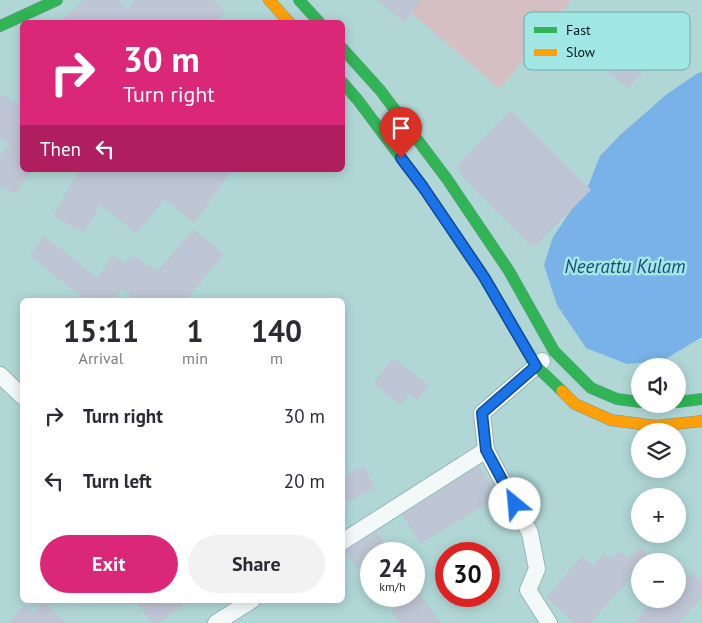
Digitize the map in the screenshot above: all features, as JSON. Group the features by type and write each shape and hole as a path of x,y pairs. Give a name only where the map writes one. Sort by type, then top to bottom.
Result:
{"main road":[{"path":"0,26 57,0"},
{"path":"269,0 287,20"},
{"path":"299,0 317,20"},
{"path":"345,51 380,90 447,180 509,271 554,351 591,388 617,400 631,401"},
{"path":"345,85 423,187 484,277 536,366 575,404 611,420 656,426 702,421"},
{"path":"686,401 702,399"}],"street":[{"path":"549,623 528,590 536,569 530,533 486,450 482,413 554,351"},
{"path":"0,374 20,394"},
{"path":"345,540 486,450"},
{"path":"216,623 247,603"}],"shaded area":[{"path":"396,0 571,0 561,12 524,12 524,59 500,89"}],"water":[{"name":"Neerattu Kulam","path":"702,72 702,337 667,358 631,358 631,364 627,364 586,348 557,305 544,265 553,237 589,184 600,156 619,136 667,94"}],"building":[{"path":"84,0 118,0 127,10 135,0 212,0 226,12 219,20 61,20"},
{"path":"377,0 422,0 404,22"},
{"path":"606,70 644,70 628,89"},
{"path":"0,93 20,107 20,172 31,172 16,194 0,186 0,157 9,144 0,139"},
{"path":"511,110 591,190 533,248 467,182 456,166"},
{"path":"78,172 231,172 194,223 164,199 137,234 100,204 84,233 53,216"},
{"path":"193,229 224,254 188,298 134,298 122,288 115,298 82,298 30,256 44,236 98,278 113,255 126,264 132,255 158,271"},
{"path":"393,358 429,385 418,400 409,394 401,405 373,384"},
{"path":"364,466 375,488 348,502 345,496 345,476"},
{"path":"479,466 498,497 423,542 419,542 402,515"},
{"path":"377,532 384,542 360,542"},
{"path":"360,542 360,566 357,568 345,551"},
{"path":"639,546 646,553 633,553"},
{"path":"620,551 628,558 631,555 631,578 590,623 574,623 546,597 582,556 593,566 604,553 611,560"},
{"path":"691,573 702,583 702,596 679,623 634,623 647,608 686,608 686,579"},
{"path":"425,601 441,623 400,623 391,611 396,607 425,607"},
{"path":"45,603 66,623 8,623 25,605 33,613"},
{"path":"137,603 187,603 159,623 152,623"}],"traffic: fast":[{"path":"0,26 57,0"},
{"path":"299,0 317,20"},
{"path":"345,51 380,90 447,179 509,271 554,351 591,388 617,399 631,401"},
{"path":"345,85 423,187 484,277 536,366 562,391"},
{"path":"686,401 702,399"}],"traffic: slow":[{"path":"269,0 287,20"},
{"path":"562,391 575,404 611,420 656,426 702,421"}],"route":[{"path":"401,158 484,277 536,366 482,413 486,450 515,504"}]}
